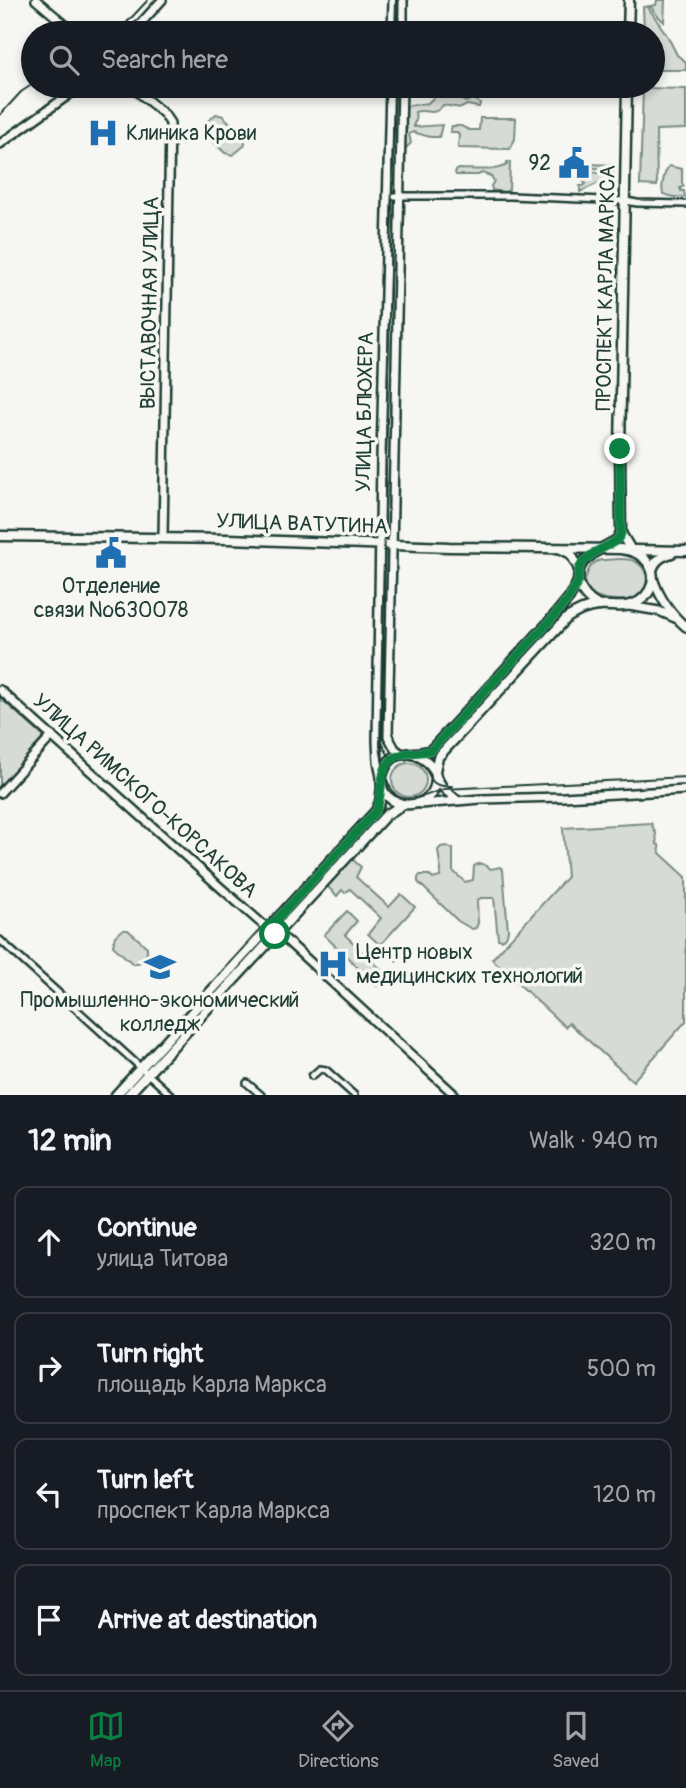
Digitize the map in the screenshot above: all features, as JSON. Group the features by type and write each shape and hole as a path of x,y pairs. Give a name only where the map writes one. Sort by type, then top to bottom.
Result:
{"main road":[{"path":"628,21 629,0"},
{"name":"ПРОСПЕКТ КАРЛА МАРКСА","path":"621,534 620,449 627,98"},
{"path":"272,931 386,815 402,805 420,804 432,792 439,757 557,628 578,612 598,606 627,606 637,602 648,593 654,581 652,570 645,559 631,550 621,534 617,540 589,557 579,569"},
{"name":"УЛИЦА ВАТУТИНА","path":"0,536 603,548"},
{"path":"555,547 571,555 579,569 579,587 588,599 598,606"},
{"path":"603,548 682,551"},
{"path":"652,570 660,557 682,551"},
{"path":"116,1095 144,1071 272,931 376,811 387,764 391,759 402,754 431,750 550,621 578,582"},
{"path":"414,754 424,758 435,773"},
{"path":"382,784 391,799 402,805"},
{"path":"128,1095 144,1071"}],"street":[{"path":"36,0 61,21"},
{"path":"143,21 162,0"},
{"path":"392,21 393,0"},
{"path":"403,0 403,21"},
{"path":"0,144 64,98"},
{"name":"ВЫСТАВОЧНАЯ УЛИЦА","path":"145,98 170,123 163,538"},
{"name":"УЛИЦА БЛЮХЕРА","path":"382,784 377,741 390,98"},
{"name":"УЛИЦА БЛЮХЕРА","path":"402,98 388,736 395,749 402,754"},
{"path":"387,195 686,204"},
{"path":"654,581 663,599 686,627"},
{"path":"627,606 659,611 678,620"},
{"name":"УЛИЦА РИМСКОГО-КОРСАКОВА","path":"0,690 184,855 294,948 455,1095"},
{"path":"0,793 52,736"},
{"path":"435,773 444,789 457,800"},
{"path":"420,804 686,790"},
{"path":"0,940 171,1095"},
{"path":"312,1076 320,1069 326,1070 354,1095"},
{"path":"247,1083 261,1095"}],"shaded area":[{"path":"657,0 665,0 664,21 648,7 657,21 644,21 643,7 656,5"},
{"path":"665,32 677,55 686,62 686,70 665,70"},
{"path":"665,89 686,89 686,129 656,130 657,186 640,185 643,98 665,98"},
{"path":"433,98 459,98 466,102 474,98 480,104 479,107 467,105 461,108 443,105 433,112 415,112 414,127 442,125 439,137 413,132 409,134 411,143 406,148 404,138 407,128 404,117 407,106 428,103"},
{"path":"216,114 223,116 244,137 244,146 233,155 225,153 203,132 204,124"},
{"path":"480,118 516,118 515,139 510,149 458,148 459,135 457,132 450,132 452,126 479,130"},
{"path":"507,162 510,162 509,190 505,192 492,190 494,181 491,176 482,173 456,175 455,172 458,169 496,169 507,165"},
{"path":"589,164 613,165 613,178 607,177 580,192 580,186 586,184 575,172 587,170 604,174 609,169 594,168"},
{"path":"669,166 682,169 684,186 680,188 685,197 663,194 663,180"},
{"path":"626,559 640,564 647,580 643,592 627,600 594,596 584,584 591,566 601,560"},
{"path":"0,698 44,737 0,786"},
{"path":"409,763 421,768 426,780 421,792 409,797 397,792 392,780 397,768"},
{"path":"651,823 660,853 686,877 686,1021 633,1081 569,1023 565,1027 492,959 567,877 563,828"},
{"path":"446,846 453,849 453,871 465,882 473,880 474,866 479,864 491,869 500,867 503,870 508,931 502,940 498,939 494,898 477,900 478,923 476,928 472,929 458,921 418,882 420,875 429,875 433,879 440,877 438,850"},
{"path":"352,859 361,867 356,877 389,907 401,894 415,907 382,943 397,961 368,934 381,918 350,889 345,893 342,890 337,896 327,886"},
{"path":"347,911 357,921 345,935 387,975 377,986 324,935"},
{"path":"128,930 147,947 146,957 142,961 133,964 113,946 115,936"}],"tram line":[{"path":"128,21 148,0"},
{"path":"395,21 396,0"},
{"path":"0,115 21,92"},
{"path":"394,98 380,746 387,781 396,795 403,799 412,799 444,789 686,777"},
{"path":"383,744 390,757 418,762 433,782 452,786"}],"place":[{"name":"Клиника Крови","path":"103,133"},
{"name":"92","path":"574,163"},
{"name":"Отделение связи №630078","path":"111,553"},
{"name":"Центр новых медицинских технологий","path":"333,964"},
{"name":"Промышленно-экономический колледж","path":"160,967"}],"route":[{"path":"275,934 268,929 376,811 381,797 383,775 391,759 408,753 431,750 569,598 578,582 579,569 583,562 617,540 621,534 620,449"}]}
